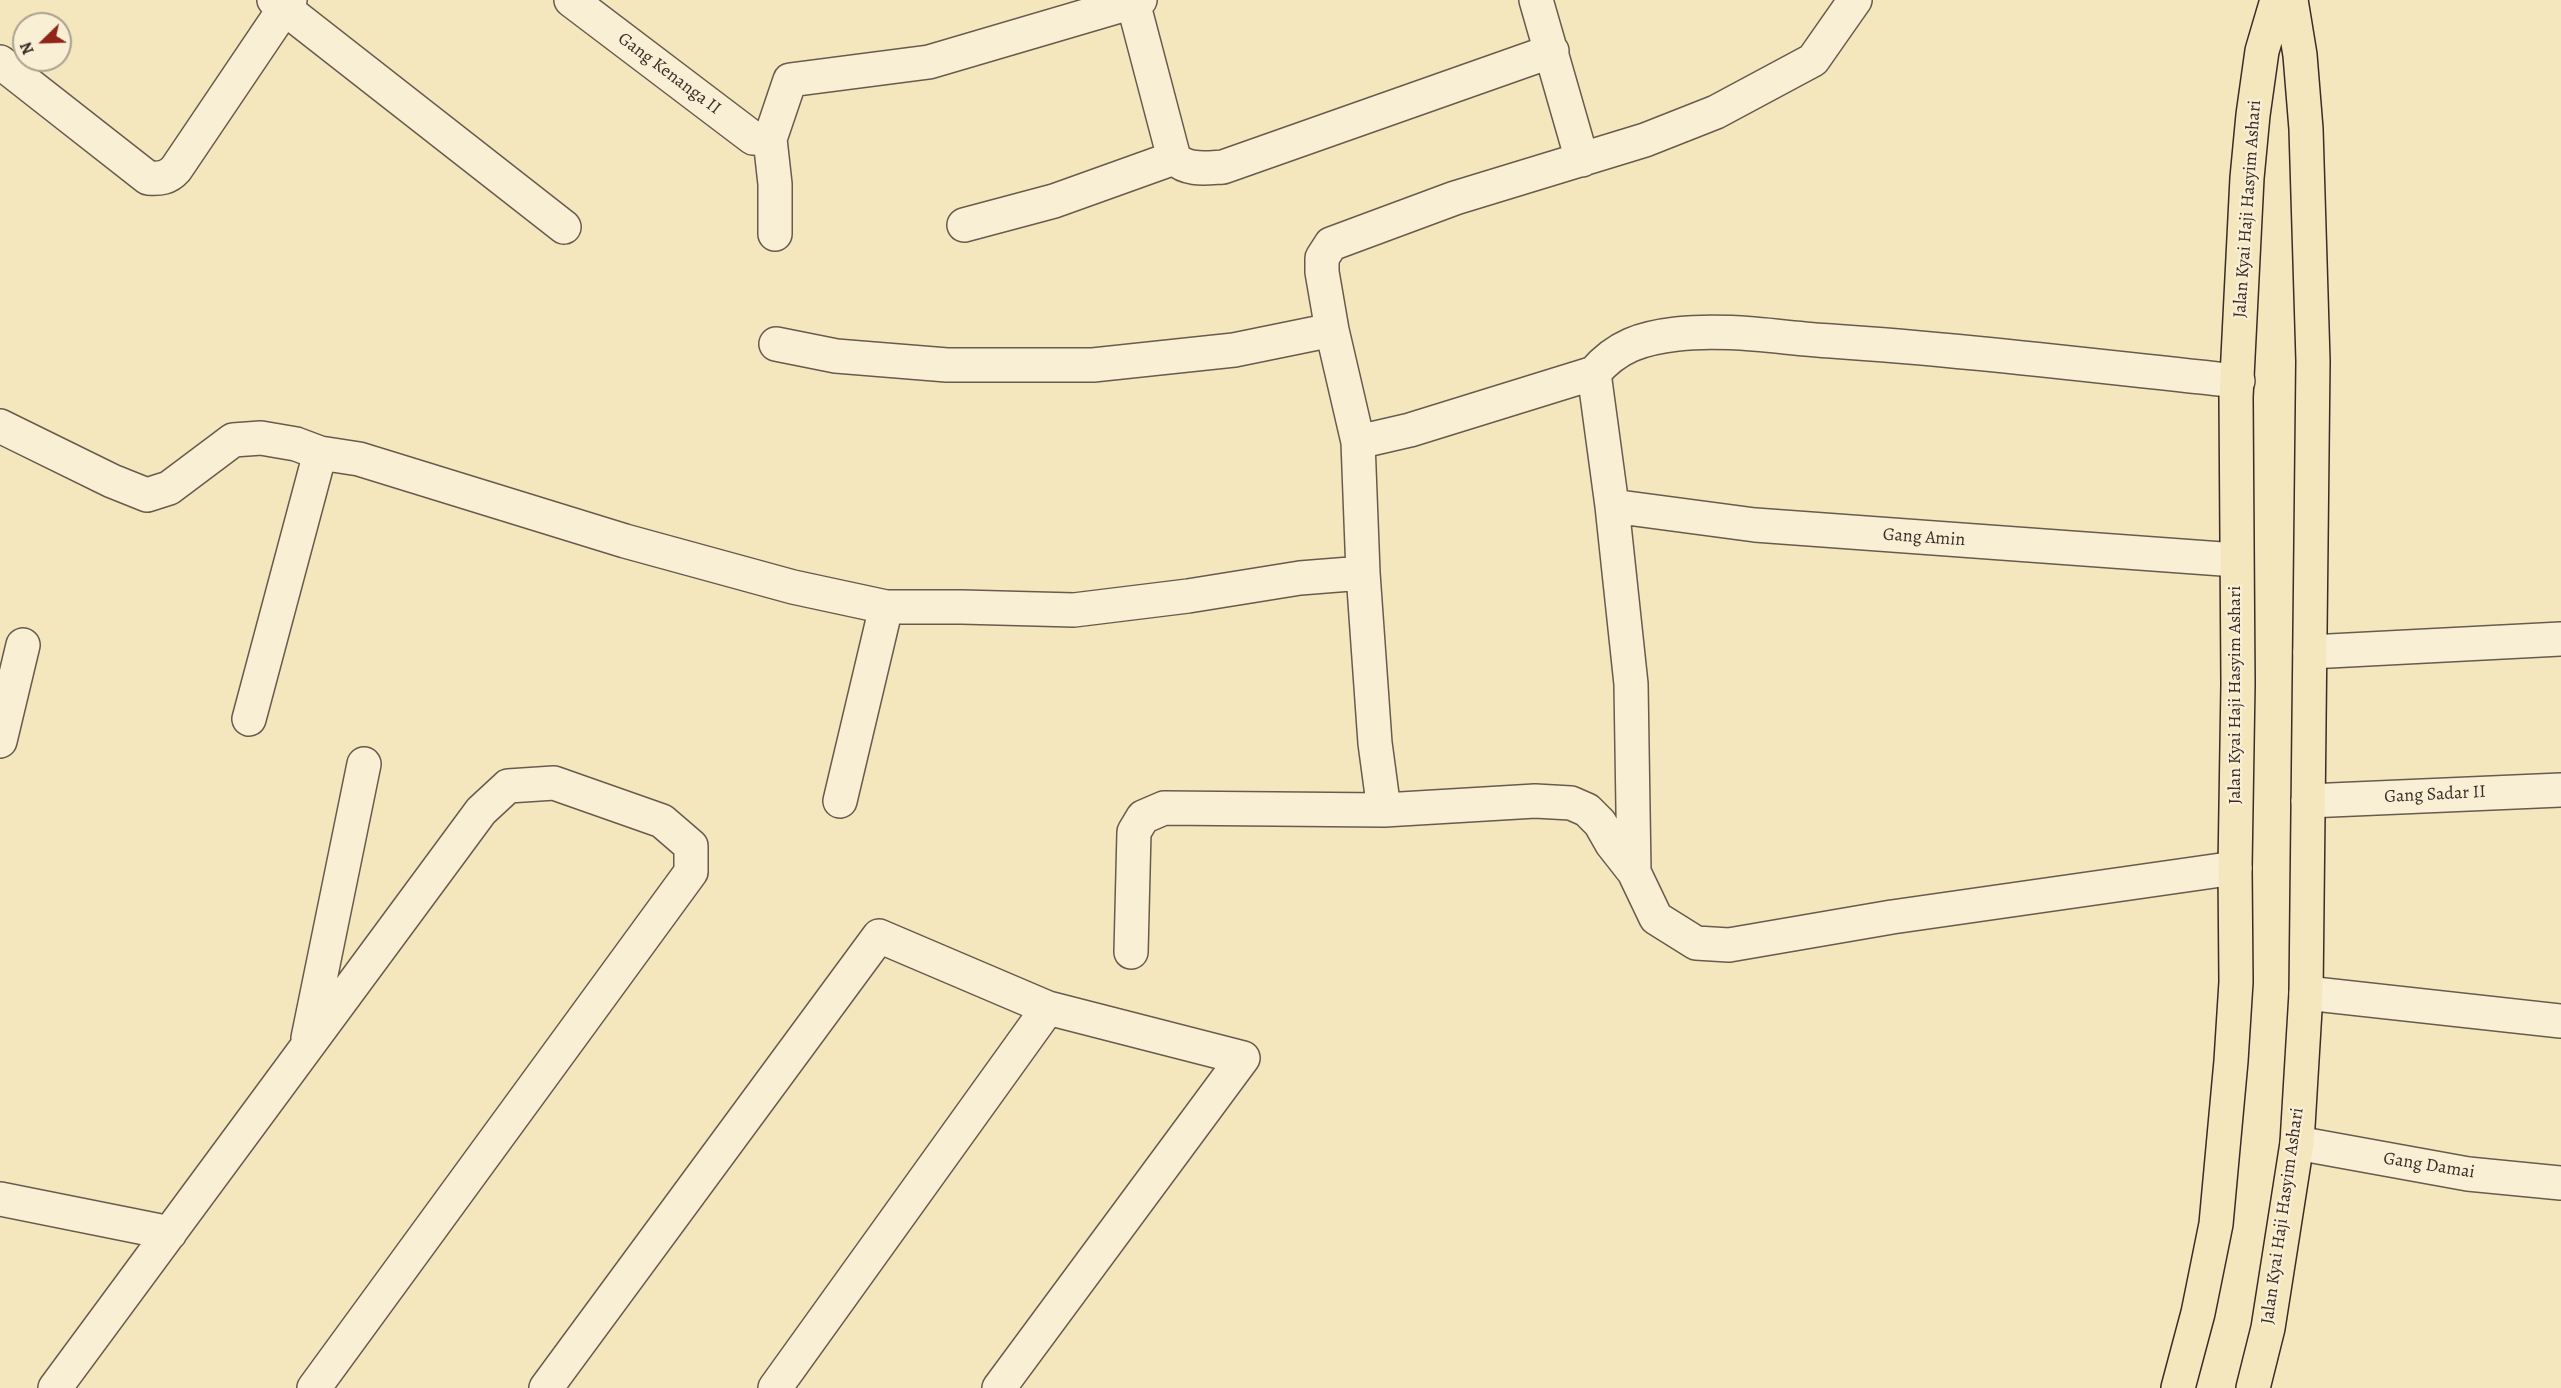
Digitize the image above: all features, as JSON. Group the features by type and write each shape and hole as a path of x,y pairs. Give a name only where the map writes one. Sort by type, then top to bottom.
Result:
{"main road":[{"name":"Jalan Kyai Haji Hasyim Ashari","path":"2178,1388 2198,1313 2216,1224 2231,1061 2236,982 2238,381 2247,178 2253,115 2262,51 2277,0"},
{"name":"Jalan Kyai Haji Hasyim Ashari","path":"2253,1388 2268,1328 2297,1143 2306,993 2313,361 2310,198 2300,55 2291,0"}],"street":[{"name":"Gang Kenanga II","path":"572,0 753,138 770,138"},
{"path":"1536,0 1582,160"},
{"path":"1383,810 1375,743 1363,573 1358,442 1332,330 1322,258 1331,244 1455,198 1645,140 1716,112 1813,60 1855,0"},
{"path":"775,234 775,184 770,138 788,84 795,78 929,62 1136,1 1174,158 1182,166 1223,168 1552,51"},
{"path":"0,62 148,178 159,179 170,176 176,169 283,3 564,227"},
{"path":"964,225 1054,201 1174,158"},
{"path":"776,344 836,356 947,365 1093,365 1234,351 1332,330"},
{"path":"1358,442 1410,430 1594,373 1608,357 1627,346 1678,334 1725,334 1872,344 2238,381"},
{"path":"1594,373 1612,506 1631,684 1634,872"},
{"path":"0,426 112,481 147,495 169,488 233,440 261,438 296,444 320,453 359,459 647,547 792,587 886,607 1074,610 1188,596 1300,578 1363,573"},
{"path":"249,719 320,453"},
{"name":"Gang Amin","path":"1612,506 1755,525 2236,560"},
{"path":"840,801 886,607"},
{"path":"2310,652 2561,639"},
{"path":"0,741 23,645"},
{"path":"306,1048 364,764"},
{"path":"55,1388 481,811 508,786 554,783 663,821 691,846 691,872 314,1388"},
{"name":"Gang Sadar II","path":"2308,801 2561,790"},
{"path":"1131,952 1134,832 1143,817 1164,808 1383,810 1535,801 1571,803 1587,810 1600,823 1634,872 1656,918 1696,943 1729,945 1904,915 2235,868"},
{"path":"546,1388 879,936 1048,1008 1243,1058 1002,1387"},
{"path":"2306,993 2561,1021"},
{"path":"775,1388 1048,1008"},
{"name":"Gang Damai","path":"2297,1143 2468,1173 2561,1183"},
{"path":"0,1199 170,1233"}]}
